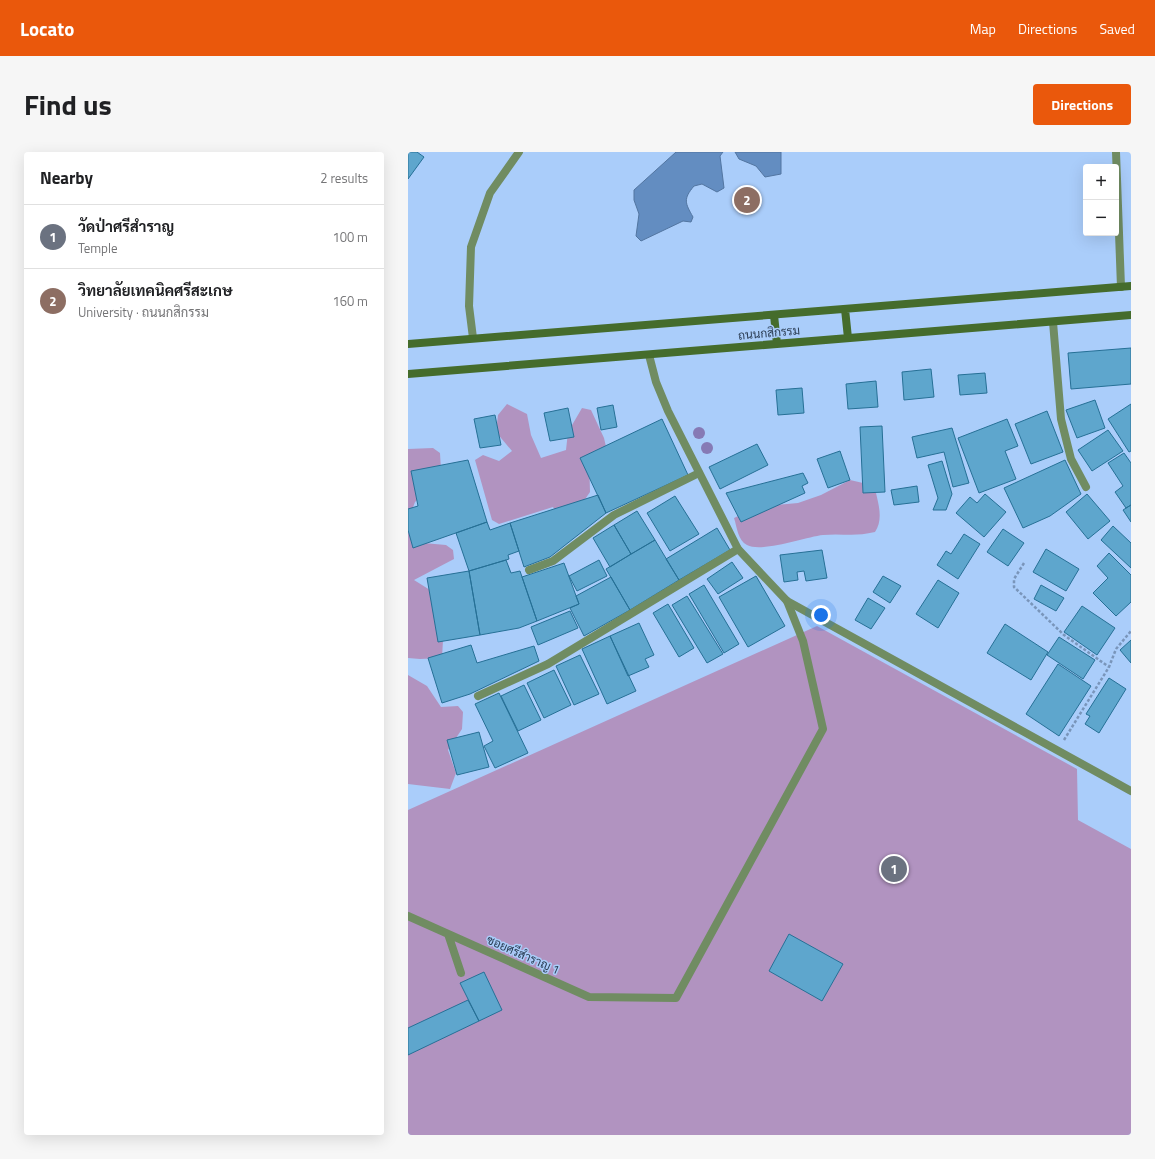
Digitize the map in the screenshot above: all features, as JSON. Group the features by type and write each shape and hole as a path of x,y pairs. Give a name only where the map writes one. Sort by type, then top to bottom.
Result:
{"main road":[{"name":"ถนนกสิกรรม","path":"408,344 1131,286"},
{"path":"845,309 848,338"},
{"path":"774,315 778,344"},
{"name":"ถนนกสิกรรม","path":"408,374 1131,315"}],"street":[{"path":"473,338 469,306 471,247 490,193 519,152"},
{"path":"1116,152 1121,287"},
{"path":"1053,322 1061,419 1071,459 1086,487"},
{"path":"650,354 656,382 668,411 738,549 787,601 1131,791"},
{"path":"529,570 553,561 614,515 699,473"},
{"path":"478,696 548,664 738,549"},
{"name":"ซอยศรีสำราญ 1","path":"408,916 589,997 676,998 823,729 803,641 787,601"},
{"path":"448,934 461,973"}],"path":[{"path":"1024,563 1014,579 1014,587 1064,635 1109,667"},
{"path":"1057,750 1109,667 1116,649 1131,630"}],"shaded area":[{"path":"507,404 527,414 531,435 541,458 566,450 568,432 582,408 591,410 604,438 607,451 589,458 590,492 577,511 559,518 553,507 499,524 492,520 475,460 483,455 499,461 512,451 496,432 498,415"},
{"path":"433,448 440,453 441,470 433,485 415,502 408,521 408,449"},
{"path":"850,480 863,483 876,493 880,518 875,532 815,536 784,544 763,547 747,545 740,537 734,518 765,506 798,503 821,495"},
{"path":"408,531 412,542 446,545 453,550 454,559 414,580 438,595 444,622 442,658 408,658"},
{"path":"817,626 1077,769 1078,820 1131,849 1131,1135 408,1135 408,810"},
{"path":"408,675 427,686 441,707 458,706 463,712 462,729 448,750 456,773 450,789 408,784"}],"water":[{"path":"676,152 723,152 720,156 724,188 717,192 702,184 694,186 688,194 686,201 693,217 691,222 683,221 641,241 636,236 639,214 634,200 634,190"},
{"path":"735,152 781,152 781,174 765,177 756,166 739,159"}],"building":[{"path":"408,152 417,152 424,157 408,179"},
{"path":"1131,348 1131,384 1071,389 1068,353"},
{"path":"931,369 934,397 904,400 902,372"},
{"path":"985,373 987,393 960,395 958,375"},
{"path":"876,381 878,407 848,409 846,384"},
{"path":"802,388 804,413 778,415 776,390"},
{"path":"1095,400 1105,428 1077,438 1066,410"},
{"path":"1131,404 1131,451 1129,452 1108,419"},
{"path":"613,405 617,427 601,430 597,408"},
{"path":"568,408 574,437 550,441 544,413"},
{"path":"1047,411 1063,452 1031,464 1015,424"},
{"path":"495,415 501,445 480,448 474,419"},
{"path":"662,419 688,475 606,513 580,458"},
{"path":"1007,419 1018,446 1005,451 1016,479 979,493 958,438"},
{"path":"882,426 885,492 863,493 860,427"},
{"path":"952,428 969,483 953,487 944,452 917,458 912,437"},
{"path":"1108,430 1123,451 1092,471 1078,450"},
{"path":"757,444 768,465 720,489 709,467"},
{"path":"840,451 850,480 828,488 817,459"},
{"path":"1124,453 1131,463 1131,505 1126,508 1115,492 1123,486 1108,463"},
{"path":"468,460 487,522 413,548 408,530 408,509 418,506 411,471"},
{"path":"1065,460 1081,494 1050,516 1023,528 1004,488"},
{"path":"942,461 952,494 946,510 933,510 938,498 928,465"},
{"path":"803,473 808,483 802,486 805,493 741,522 726,493"},
{"path":"917,486 919,502 894,505 891,490"},
{"path":"985,494 1006,512 984,537 956,513 970,497 977,503"},
{"path":"1087,494 1110,521 1088,539 1066,512"},
{"path":"598,495 606,513 550,557 524,567 510,523"},
{"path":"675,496 699,534 670,551 647,513"},
{"path":"1131,505 1131,522 1123,510"},
{"path":"637,511 655,540 631,554 614,525"},
{"path":"487,522 490,530 510,523 519,551 508,555 509,559 469,571 456,533"},
{"path":"614,525 631,554 610,567 593,538"},
{"path":"1113,526 1131,543 1131,568 1101,540"},
{"path":"717,528 730,550 679,580 666,559"},
{"path":"1003,529 1024,543 1008,566 987,552"},
{"path":"964,534 980,544 958,579 937,565 946,551 951,554"},
{"path":"655,540 679,580 630,610 606,569"},
{"path":"1046,549 1079,569 1066,591 1033,572"},
{"path":"822,550 827,578 806,581 804,571 797,572 798,580 784,582 780,555"},
{"path":"1109,553 1131,575 1131,602 1116,616 1093,593 1108,578 1097,566"},
{"path":"506,560 511,573 520,571 537,621 519,628 480,635 469,571"},
{"path":"599,560 607,576 577,591 569,576"},
{"path":"732,562 743,578 718,594 707,579"},
{"path":"564,563 579,604 537,621 522,577"},
{"path":"469,571 480,635 438,642 427,578"},
{"path":"756,576 785,626 748,647 719,597"},
{"path":"883,576 901,586 890,603 873,592"},
{"path":"611,577 630,610 584,636 570,608 579,604 576,596"},
{"path":"938,580 959,593 938,628 916,614"},
{"path":"704,585 739,644 724,653 689,594"},
{"path":"1041,585 1064,598 1056,611 1034,599"},
{"path":"687,596 723,654 707,663 672,605"},
{"path":"868,598 885,608 871,629 855,620"},
{"path":"668,604 694,648 679,657 653,613"},
{"path":"1082,606 1115,628 1097,655 1064,632"},
{"path":"570,611 578,628 538,645 531,627"},
{"path":"639,623 654,655 645,659 649,667 628,676 610,636"},
{"path":"1005,624 1048,652 1031,680 987,653"},
{"path":"610,636 636,691 607,704 582,649"},
{"path":"1059,637 1095,660 1083,679 1047,655"},
{"path":"1131,640 1131,663 1120,650"},
{"path":"471,645 477,663 534,646 539,661 470,694 442,703 428,658"},
{"path":"580,655 599,694 574,705 556,666"},
{"path":"1058,664 1091,686 1059,736 1026,714"},
{"path":"554,670 571,705 544,718 527,683"},
{"path":"1109,678 1126,689 1099,733 1085,724 1090,716 1086,714"},
{"path":"524,685 541,720 518,731 501,696"},
{"path":"499,693 528,753 495,768 484,746 493,741 475,704"},
{"path":"479,732 489,767 457,775 447,740"},
{"path":"789,934 843,964 822,1001 769,971"},
{"path":"484,972 502,1010 479,1021 460,983"},
{"path":"468,1000 479,1021 408,1055 408,1028"}],"place":[{"name":"วิทยาลัยเทคนิคศรีสะเกษ","path":"747,200"},
{"name":"วัดป่าศรีสำราญ","path":"894,869"}]}
